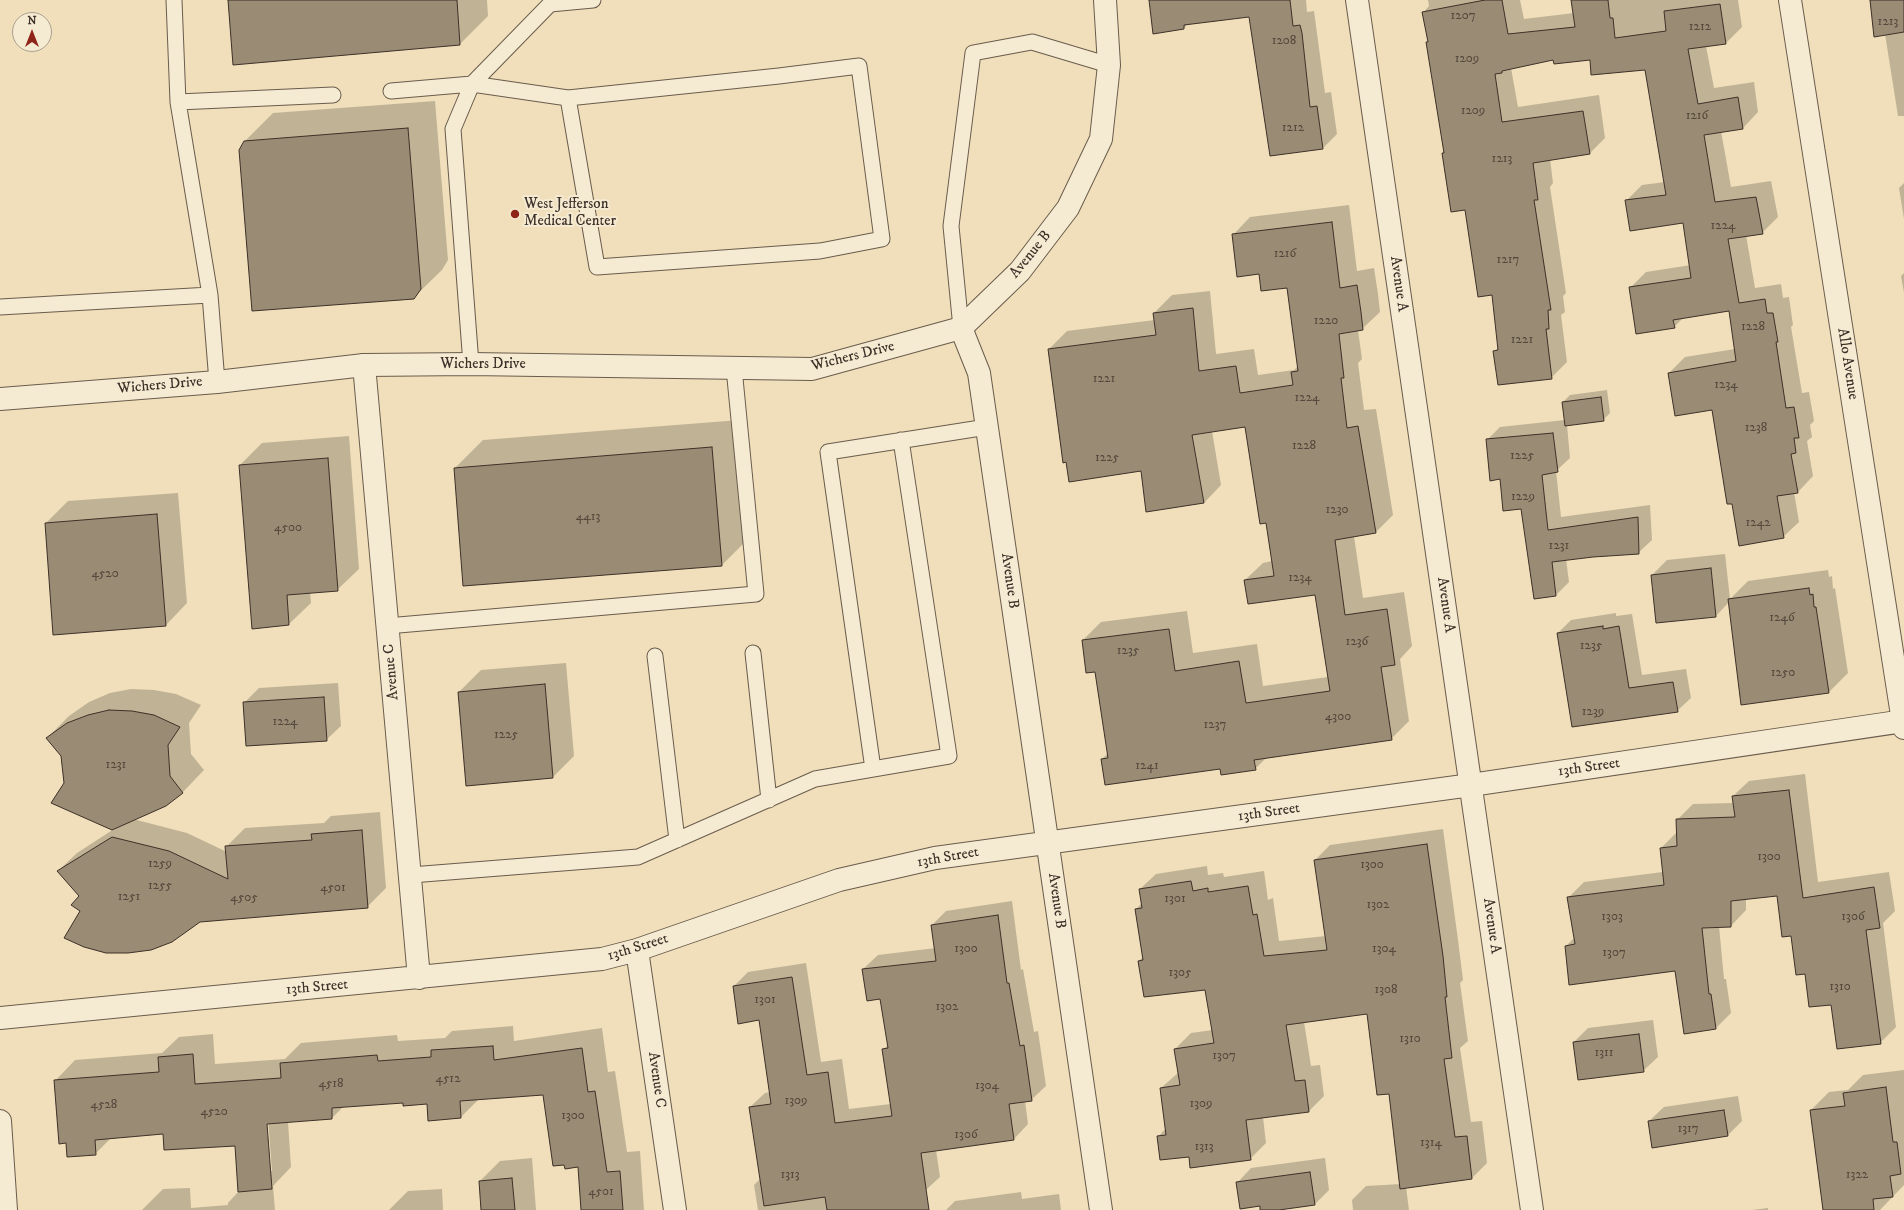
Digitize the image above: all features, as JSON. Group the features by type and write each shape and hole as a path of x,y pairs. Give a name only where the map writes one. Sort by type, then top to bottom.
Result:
{"street":[{"name":"Avenue B","path":"1101,1210 979,373 961,328 1020,271 1068,208 1101,139 1109,65 1104,0"},
{"name":"Avenue A","path":"1358,0 1532,1210"},
{"name":"Allo Avenue","path":"1790,0 1904,723"},
{"name":"Wichers Drive","path":"0,399 217,382 364,365 471,364 812,369 961,328"},
{"name":"Avenue C","path":"364,365 419,978"},
{"name":"13th Street","path":"0,1018 602,960 637,950 839,880 934,858 1471,785 1904,723"},
{"name":"Avenue C","path":"637,950 675,1210"},
{"path":"0,1121 6,1210"}],"lane":[{"path":"174,0 178,102 210,295 217,382"},
{"path":"471,364 453,129 472,84 550,4 593,0"},
{"path":"961,328 951,226 973,54 1032,42 1109,65"},
{"path":"390,91 472,84 568,98 859,66 882,240 820,251 597,267 568,98"},
{"path":"178,102 333,95"},
{"path":"0,307 210,295"},
{"path":"387,626 756,594 734,368"},
{"path":"873,769 828,452 987,427"},
{"path":"410,874 638,857 815,779 948,756 902,440"},
{"path":"753,653 769,800"},
{"path":"655,656 677,840"}],"building":[{"path":"228,0 457,0 460,45 233,65"},
{"path":"1149,0 1290,0 1293,26 1300,25 1302,33 1310,107 1317,106 1323,149 1270,156 1249,17 1184,25 1184,29 1153,34"},
{"path":"1485,0 1502,0 1508,34 1575,27 1571,0 1608,0 1610,18 1613,18 1615,38 1666,31 1664,11 1720,4 1726,44 1688,49 1698,104 1738,97 1743,129 1704,135 1715,202 1756,197 1763,234 1728,239 1739,303 1765,299 1767,313 1773,313 1786,408 1794,407 1799,438 1794,438 1796,453 1791,454 1798,493 1777,496 1784,538 1739,546 1732,504 1727,504 1712,410 1675,416 1668,373 1736,361 1729,311 1673,320 1675,328 1636,334 1629,287 1691,278 1683,223 1630,231 1625,200 1666,195 1645,70 1591,75 1590,60 1554,64 1553,60 1502,71 1502,73 1495,74 1502,122 1583,111 1590,154 1533,163 1538,200 1534,200 1551,310 1548,310 1549,329 1546,329 1552,379 1498,385 1493,351 1498,350 1492,295 1478,297 1465,210 1451,212 1442,153 1444,153 1426,42 1428,42 1422,12"},
{"path":"1870,0 1904,0 1904,32 1874,37"},
{"path":"408,128 421,289 414,299 252,311 239,150 244,141"},
{"path":"1332,222 1340,288 1357,285 1361,312 1363,330 1339,334 1344,378 1341,378 1347,428 1358,426 1376,533 1335,540 1345,615 1387,609 1395,665 1381,667 1392,740 1254,760 1256,770 1221,775 1220,769 1105,785 1101,759 1108,758 1095,672 1086,673 1082,640 1169,629 1175,671 1239,661 1246,703 1330,691 1315,595 1248,604 1244,580 1274,576 1266,523 1260,524 1245,427 1192,435 1204,503 1146,512 1141,471 1069,482 1066,462 1063,463 1048,349 1156,335 1153,313 1193,308 1199,371 1236,366 1240,393 1293,385 1291,372 1298,371 1287,288 1261,291 1259,274 1237,277 1232,234"},
{"path":"1601,397 1604,421 1565,426 1562,402"},
{"path":"1553,433 1558,472 1542,475 1548,530 1638,517 1639,554 1593,557 1552,562 1556,596 1534,599 1521,509 1503,511 1500,479 1490,481 1486,439"},
{"path":"712,447 722,566 463,586 454,468"},
{"path":"328,458 338,591 287,595 289,625 252,629 239,465"},
{"path":"157,514 166,626 53,635 45,523"},
{"path":"1711,568 1716,617 1656,623 1651,575"},
{"path":"1809,588 1810,595 1813,594 1814,607 1816,607 1829,693 1741,705 1728,599"},
{"path":"1603,626 1603,629 1619,626 1629,688 1673,682 1678,712 1572,727 1557,633"},
{"path":"545,684 553,778 466,786 458,692"},
{"path":"324,697 327,741 246,746 243,702"},
{"path":"109,710 132,711 154,715 180,727 168,745 170,776 183,793 166,806 112,830 51,803 64,783 61,756 46,738 67,723 88,715"},
{"path":"1789,790 1803,898 1874,887 1880,928 1866,930 1881,1044 1837,1049 1831,1005 1809,1007 1805,974 1796,975 1791,936 1782,937 1777,896 1731,901 1731,927 1702,928 1709,994 1711,994 1716,1029 1684,1034 1675,971 1569,985 1565,946 1575,944 1567,897 1664,885 1660,848 1677,846 1676,819 1735,817 1732,796"},
{"path":"362,830 368,908 200,922 172,942 151,950 128,953 106,953 84,947 64,938 80,911 71,905 79,896 57,871 112,837 169,851 228,879 225,846 312,840 311,834"},
{"path":"1427,844 1443,956 1447,997 1445,997 1452,1058 1444,1059 1455,1137 1467,1136 1472,1179 1400,1189 1389,1094 1377,1095 1367,1014 1286,1025 1295,1081 1305,1080 1309,1112 1246,1120 1251,1160 1190,1168 1189,1157 1160,1160 1157,1136 1166,1135 1160,1088 1180,1085 1174,1049 1214,1043 1205,990 1144,997 1138,961 1143,960 1135,909 1142,908 1139,889 1191,881 1193,891 1208,888 1208,892 1248,886 1253,915 1257,914 1264,956 1327,950 1314,860"},
{"path":"998,915 1007,983 1009,983 1020,1046 1024,1045 1032,1101 1009,1104 1014,1140 921,1153 929,1210 827,1210 825,1197 764,1206 749,1107 771,1104 759,1020 738,1024 733,986 792,977 807,1075 828,1072 835,1123 892,1116 882,1049 888,1048 880,999 867,1001 862,969 936,961 931,925"},
{"path":"1639,1034 1644,1072 1578,1080 1573,1042"},
{"path":"493,1046 494,1060 582,1048 588,1092 595,1091 607,1172 620,1171 623,1210 581,1210 578,1167 565,1169 564,1165 553,1166 543,1095 460,1101 461,1118 428,1121 427,1104 403,1106 403,1103 332,1108 332,1119 267,1124 272,1189 238,1192 235,1146 164,1150 163,1134 95,1140 96,1155 67,1157 66,1143 59,1144 54,1080 159,1072 158,1057 193,1054 195,1084 281,1078 280,1063 377,1055 378,1061 431,1057 431,1050"},
{"path":"1886,1087 1893,1142 1897,1142 1901,1174 1890,1176 1893,1197 1873,1199 1874,1210 1823,1210 1810,1110 1845,1106 1843,1093"},
{"path":"1724,1110 1728,1136 1652,1148 1648,1121"},
{"path":"1310,1172 1315,1205 1279,1210 1260,1210 1260,1206 1240,1209 1236,1182"},
{"path":"512,1178 515,1210 481,1210 479,1181"}],"place":[{"name":"West Jefferson Medical Center","path":"515,214"}]}
